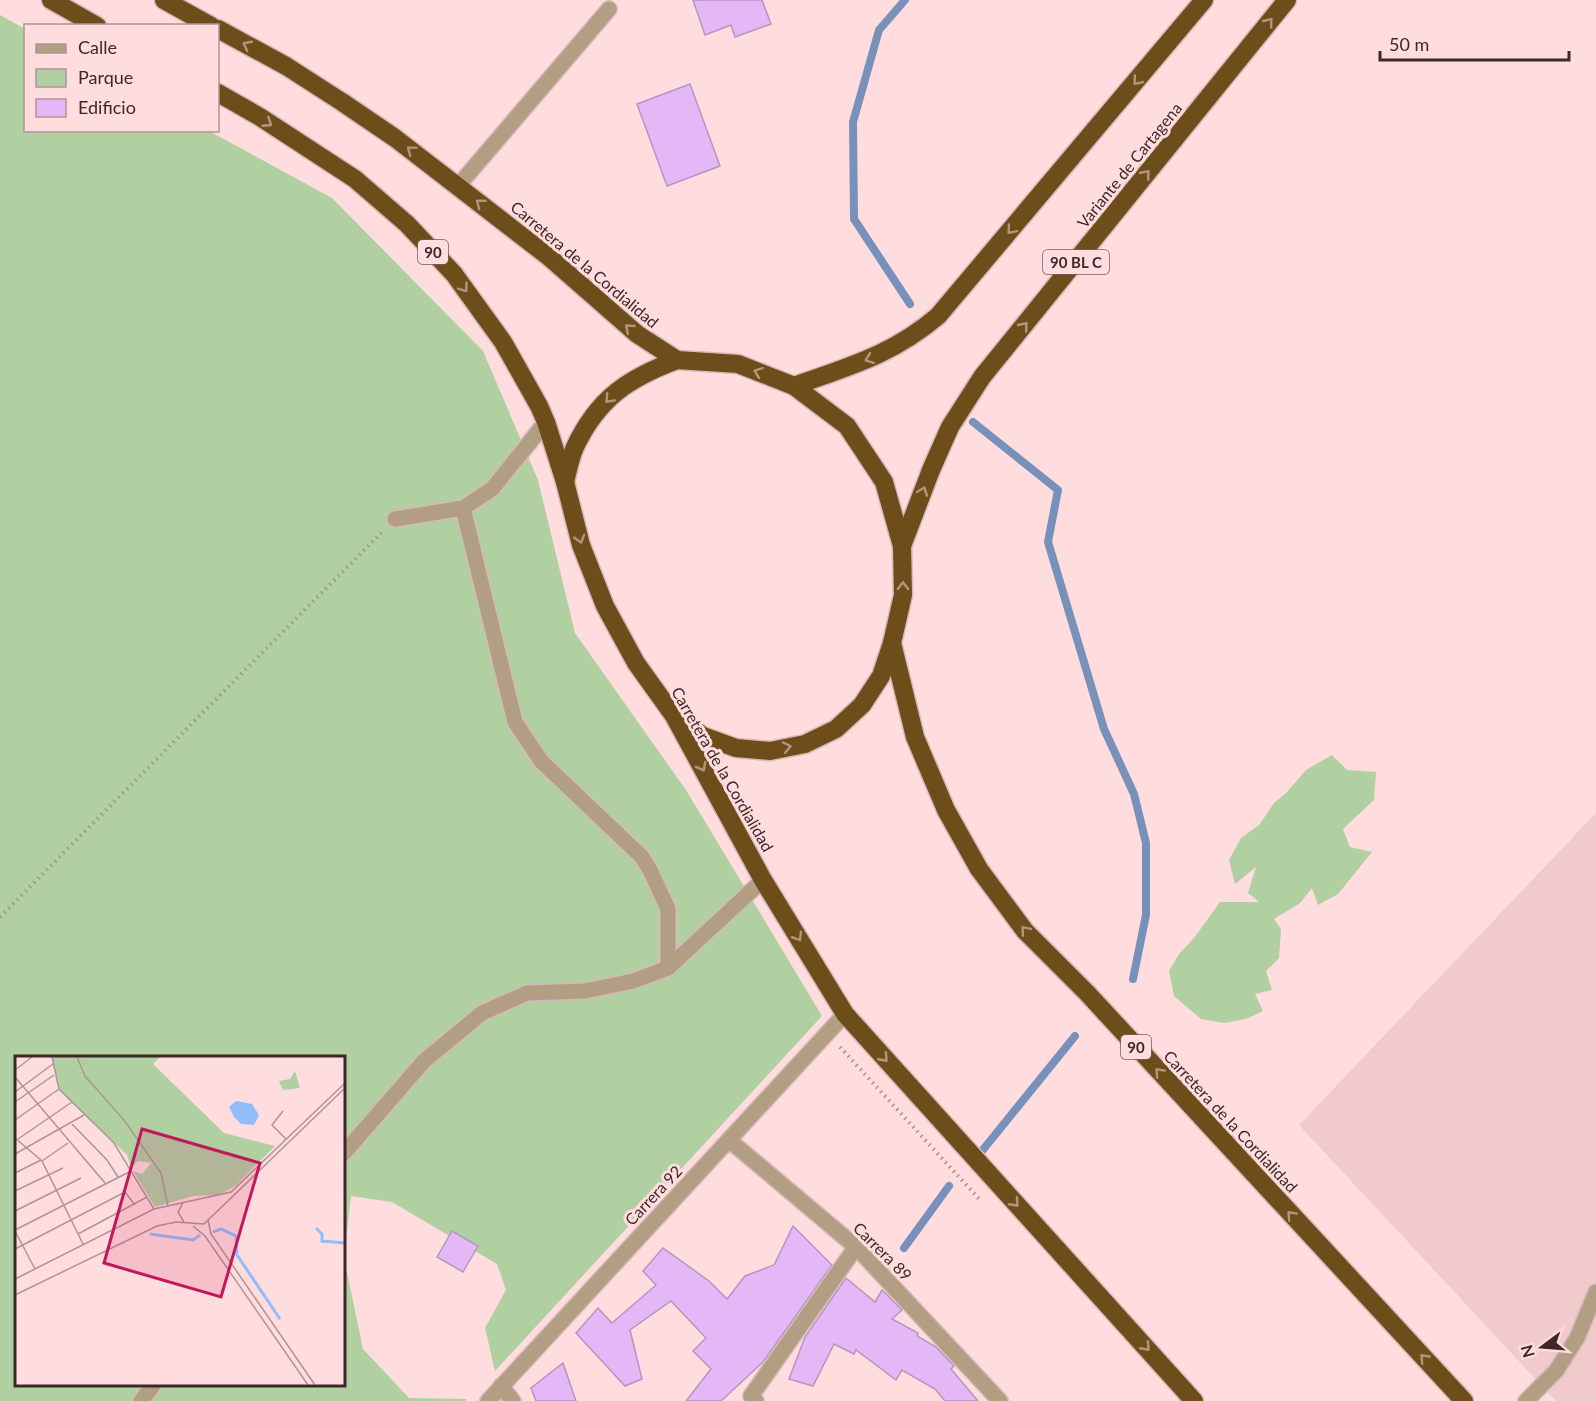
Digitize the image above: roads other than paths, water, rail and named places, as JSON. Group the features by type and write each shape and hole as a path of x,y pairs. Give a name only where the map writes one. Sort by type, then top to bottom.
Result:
{"highway":[{"path":"51,0 93,24"},
{"path":"164,0 207,24"},
{"path":"794,386 878,356 903,342 938,316 1204,0"},
{"name":"Variante de Cartagena","path":"902,546 950,427 982,377 1287,0"},
{"name":"Carretera de la Cordialidad","path":"219,30 286,66 342,102 458,186 549,257 637,334 677,360 738,364 794,386 847,426 884,482 902,546 903,595 892,643 915,736 946,810 979,869 1025,931 1088,994 1464,1401"},
{"name":"Carretera de la Cordialidad","path":"219,94 260,117 355,179 407,224 454,274 503,342 546,422 565,482 581,545 605,606 636,663 674,716 763,880 845,1014 1194,1401"},
{"path":"565,482 574,448 592,417 616,392 645,372 677,360"},
{"path":"674,716 703,736 736,748 770,751 805,744 836,729 862,705 881,676 892,643"}],"street":[{"path":"458,186 609,9"},
{"path":"395,519 463,508 492,489 546,422"},
{"path":"463,508 515,722 541,761 642,857 668,909 668,968"},
{"path":"345,1152 424,1061 482,1014 527,993 585,991 633,981 668,968 763,880"},
{"name":"Carrera 92","path":"488,1401 845,1014"},
{"name":"Carrera 89","path":"729,1140 856,1247 1000,1401"},
{"path":"753,1399 856,1247"},
{"path":"1526,1401 1556,1371 1577,1338 1596,1292"},
{"path":"141,1401 152,1386"},
{"path":"501,1386 513,1401"}],"waterway":[{"path":"905,0 879,30 853,122 854,219 910,304"},
{"path":"973,422 1058,490 1048,542 1104,729 1134,794 1146,843 1146,915 1133,979"},
{"path":"982,1151 1075,1036"},
{"path":"904,1248 949,1186"}]}
